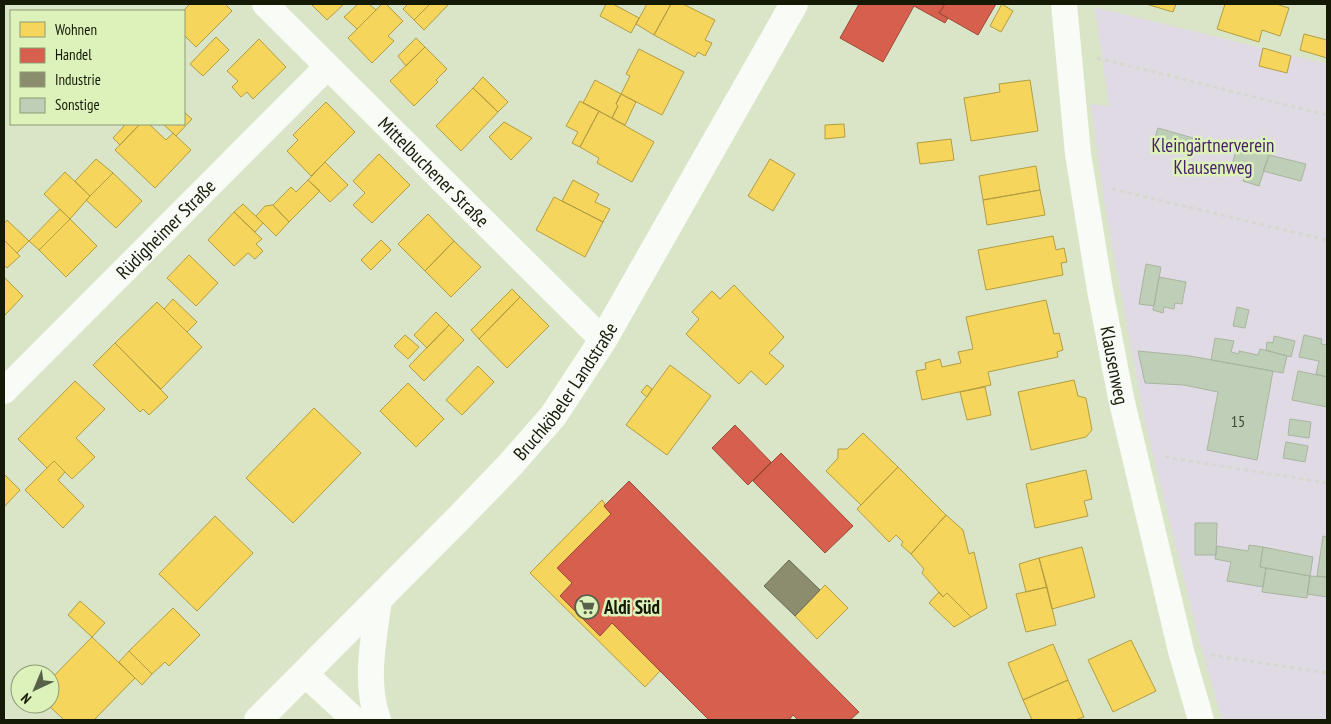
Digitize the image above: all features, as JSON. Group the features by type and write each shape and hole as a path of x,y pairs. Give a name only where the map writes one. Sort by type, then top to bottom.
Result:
{"main road":[{"name":"Bruchköbeler Landstraße","path":"258,720 306,674 510,465 553,416 603,340 794,4"}],"street":[{"name":"Mittelbuchener Straße","path":"264,4 603,340"},
{"name":"Klausenweg","path":"1064,4 1082,182 1100,290 1121,398 1181,651 1201,720"},
{"name":"Rüdigheimer Straße","path":"4,391 327,67"},
{"path":"378,720 371,692 370,665 379,599"},
{"path":"306,674 355,720"}],"path":[{"path":"1068,51 1327,115"},
{"path":"1082,182 1327,240"},
{"path":"1134,452 1327,483"},
{"path":"1181,651 1327,673"}],"green space":[{"name":"Kleingärtnerverein Klausenweg","path":"1095,7 1327,64 1327,720 1222,720 1199,639 1145,423 1103,195 1091,104 1109,106"}],"building: Wohnen":[{"path":"190,4 225,4 232,11 196,47 185,36 184,10"},
{"path":"311,4 344,4 327,20"},
{"path":"358,4 369,4 376,10 357,29 344,17"},
{"path":"382,4 386,4 403,21 388,36 394,41 372,63 348,38"},
{"path":"408,4 430,4 414,20 403,9"},
{"path":"430,4 449,4 424,30 414,20"},
{"path":"606,4 613,4 639,18 631,33 600,16"},
{"path":"647,4 671,4 654,35 636,24"},
{"path":"671,4 683,4 715,20 705,40 712,43 705,56 698,52 695,57 654,35"},
{"path":"1002,4 1013,11 1001,32 990,26"},
{"path":"1146,4 1176,4 1173,12"},
{"path":"1225,4 1276,4 1289,8 1280,36 1262,30 1259,42 1217,29"},
{"path":"1304,34 1327,40 1327,58 1300,50"},
{"path":"216,37 229,50 203,76 190,64"},
{"path":"416,38 425,47 406,66 398,56"},
{"path":"259,39 286,67 253,99 247,92 241,97 232,87 238,81 227,71"},
{"path":"425,47 447,69 436,80 438,82 414,106 390,81"},
{"path":"1263,48 1291,56 1287,73 1259,66"},
{"path":"639,49 684,72 662,115 621,94 630,76 626,74"},
{"path":"483,77 508,102 498,112 473,88"},
{"path":"595,80 621,94 612,118 583,103"},
{"path":"1030,80 1038,131 971,141 964,98 1000,92 999,84"},
{"path":"473,88 498,112 461,151 436,126"},
{"path":"621,94 636,102 625,125 612,118"},
{"path":"580,101 599,111 580,147 572,143 578,132 566,126"},
{"path":"326,102 355,132 311,176 287,151 298,140 293,135"},
{"path":"599,111 654,142 632,182 597,163 599,158 580,147"},
{"path":"185,113 192,119 176,136 164,125 185,125"},
{"path":"504,122 532,138 511,160 489,137"},
{"path":"844,124 845,137 825,139 825,125"},
{"path":"139,125 120,145 113,138 124,126"},
{"path":"139,125 150,125 166,140 173,133 191,150 155,188 115,150"},
{"path":"951,139 954,160 920,164 917,143"},
{"path":"379,154 410,185 372,223 353,205 365,193 353,181"},
{"path":"96,159 113,173 90,196 75,181"},
{"path":"770,159 795,174 773,211 748,196"},
{"path":"325,162 348,185 330,202 308,180"},
{"path":"1036,166 1040,190 983,200 979,176"},
{"path":"65,172 90,196 70,219 44,194"},
{"path":"113,173 142,201 116,228 86,200"},
{"path":"308,180 320,191 289,222 273,205 291,187 296,192"},
{"path":"573,180 599,194 595,202 610,209 603,222 562,201"},
{"path":"1040,190 1045,215 987,225 983,200"},
{"path":"554,197 603,222 585,257 536,230"},
{"path":"243,204 263,223 255,232 234,212"},
{"path":"273,205 289,222 276,236 256,216 265,206"},
{"path":"60,209 70,219 39,250 29,241"},
{"path":"234,212 262,239 256,244 263,251 255,259 248,253 234,266 208,240"},
{"path":"428,214 454,241 425,271 398,244"},
{"path":"70,219 97,246 66,277 39,250"},
{"path":"7,220 29,241 17,253 4,240 4,224"},
{"path":"1053,236 1056,250 1064,248 1067,262 1061,263 1063,275 986,290 978,250"},
{"path":"4,240 20,256 7,268 4,265"},
{"path":"381,240 391,250 371,270 361,260"},
{"path":"454,241 481,267 451,297 425,271"},
{"path":"189,255 218,283 196,306 167,278"},
{"path":"4,277 23,296 4,316"},
{"path":"734,285 784,337 769,353 784,366 766,385 751,371 739,384 686,334 699,319 692,312 712,291 720,299"},
{"path":"512,289 520,297 479,339 471,330"},
{"path":"520,297 549,326 507,368 479,339"},
{"path":"173,299 197,322 187,332 164,309"},
{"path":"1046,300 1054,334 1059,333 1063,350 1057,352 1058,357 988,372 991,385 922,400 916,371 926,369 925,363 940,359 942,367 961,363 958,352 973,349 966,317"},
{"path":"157,302 202,347 161,389 115,343"},
{"path":"436,312 449,325 427,348 414,335"},
{"path":"449,325 464,340 424,381 409,366"},
{"path":"405,335 419,347 408,359 394,346"},
{"path":"115,343 168,397 149,415 143,409 140,412 93,365"},
{"path":"670,365 711,396 667,455 626,425"},
{"path":"478,366 494,382 462,415 446,400"},
{"path":"1074,380 1078,396 1086,398 1092,430 1086,437 1031,450 1018,392"},
{"path":"75,381 105,409 76,438 95,457 72,479 54,461 47,468 18,439"},
{"path":"408,383 444,419 416,447 380,411"},
{"path":"647,385 652,389 647,397 641,392"},
{"path":"985,387 991,415 967,420 960,392"},
{"path":"314,408 361,453 293,523 246,478"},
{"path":"863,433 898,467 861,505 826,471 838,458 838,449 847,449"},
{"path":"54,461 65,472 58,480 84,506 63,528 25,490"},
{"path":"898,467 946,515 911,554 901,545 903,542 896,535 889,542 857,509"},
{"path":"1086,470 1092,499 1084,501 1088,516 1035,528 1026,484"},
{"path":"4,474 20,490 4,507"},
{"path":"602,500 605,504 604,506 611,514 557,568 572,583 560,596 600,636 612,623 660,671 645,687 530,573"},
{"path":"946,515 963,530 969,554 974,552 987,608 971,617 947,593 943,597 922,573 924,569 911,554"},
{"path":"215,516 253,553 197,611 159,574"},
{"path":"1082,547 1095,597 1052,609 1039,558"},
{"path":"1039,558 1047,587 1026,592 1019,564"},
{"path":"825,585 848,608 817,639 795,616"},
{"path":"1047,587 1056,625 1026,632 1016,594"},
{"path":"939,592 943,597 947,593 971,617 954,627 929,603"},
{"path":"80,601 105,623 92,637 68,615"},
{"path":"173,608 200,635 169,666 165,662 152,674 129,651"},
{"path":"92,637 135,678 94,720 64,720 58,714 60,714 60,670"},
{"path":"1131,640 1156,691 1113,712 1088,660"},
{"path":"1053,644 1068,680 1023,700 1008,663"},
{"path":"129,651 152,674 142,685 119,662"},
{"path":"1068,680 1084,717 1075,720 1032,720 1023,700"}],"building: Handel":[{"path":"859,4 945,4 939,13 948,18 945,23 914,6 883,62 840,38"},
{"path":"945,4 996,4 978,35 939,13"},
{"path":"735,425 771,462 748,485 712,448"},
{"path":"781,453 853,526 825,553 753,481"},
{"path":"629,481 859,712 850,720 798,720 793,715 789,720 709,720 612,623 600,636 560,596 572,583 557,568 611,514 604,506"}],"building: Industrie":[{"path":"789,560 820,590 795,616 764,586"}],"building: Sonstige":[{"path":"1158,128 1193,138 1190,148 1155,138"},
{"path":"1238,145 1269,155 1259,186 1243,181 1247,169 1232,164"},
{"path":"1269,155 1306,164 1301,181 1263,171"},
{"path":"1146,264 1161,267 1154,306 1139,304"},
{"path":"1159,277 1186,282 1182,304 1175,303 1174,309 1164,307 1163,313 1153,310"},
{"path":"1237,307 1249,310 1245,328 1233,326"},
{"path":"1304,335 1322,339 1321,344 1327,345 1327,377 1316,374 1319,361 1299,357"},
{"path":"1274,336 1295,341 1291,357 1266,350 1267,342 1273,343"},
{"path":"1215,338 1234,341 1231,352 1239,354 1239,351 1258,355 1260,349 1287,356 1283,373 1211,360"},
{"path":"1138,351 1190,356 1273,371 1257,460 1207,450 1218,392 1184,385 1145,383"},
{"path":"1298,371 1327,377 1327,407 1292,400"},
{"path":"1290,419 1311,422 1309,438 1288,435"},
{"path":"1286,442 1308,446 1305,462 1283,458"},
{"path":"1195,523 1217,523 1216,555 1195,555"},
{"path":"1323,536 1327,537 1327,577 1317,576"},
{"path":"1249,545 1263,547 1260,567 1266,568 1263,587 1227,581 1231,562 1215,559 1217,546 1248,551"},
{"path":"1263,547 1313,557 1310,576 1260,567"},
{"path":"1266,568 1310,576 1307,598 1262,592"},
{"path":"1310,576 1327,577 1327,597 1307,594"}],"place":[{"name":"Aldi Süd","path":"587,607"}]}
